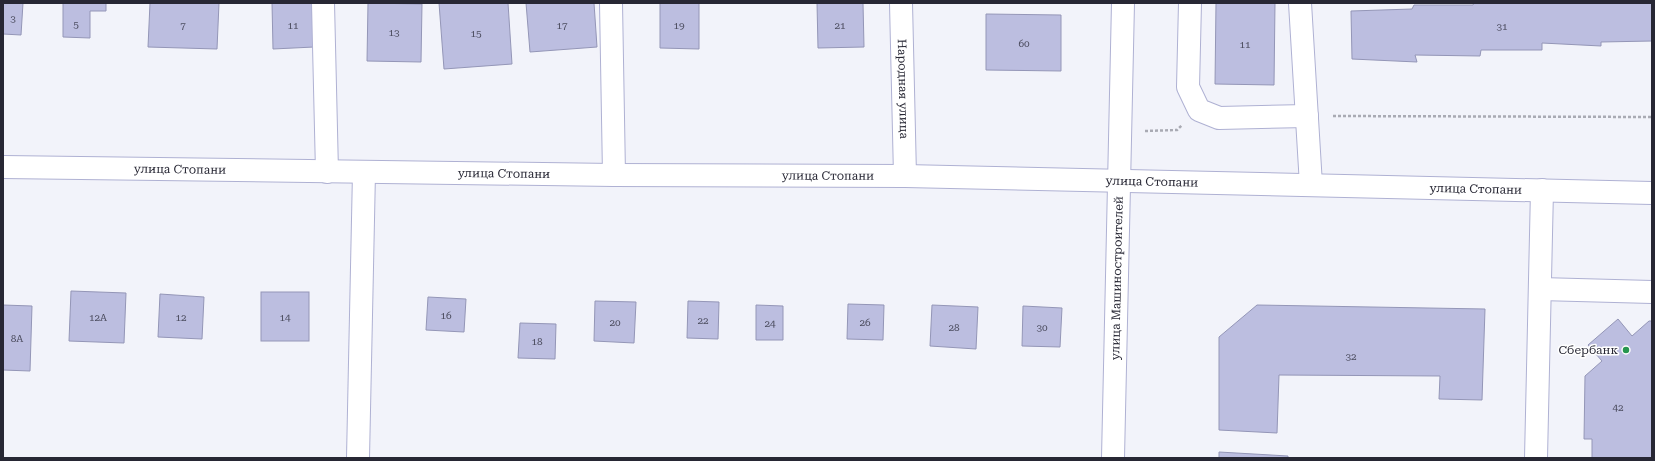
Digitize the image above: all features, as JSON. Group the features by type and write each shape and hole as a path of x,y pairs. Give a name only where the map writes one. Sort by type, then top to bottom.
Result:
{"street":[{"path":"323,3 327,172"},
{"path":"611,3 614,175"},
{"name":"Народная улица","path":"901,3 906,176"},
{"name":"улица Машиностроителей","path":"1113,458 1122,3"},
{"path":"1190,3 1188,87 1199,110 1219,118 1307,116"},
{"path":"1300,3 1311,185"},
{"name":"улица Стопани","path":"3,167 614,175 906,176 1652,193"},
{"path":"358,458 364,172"},
{"path":"1536,458 1542,190"},
{"path":"1540,289 1652,292"}],"path":[{"path":"1141,131 1177,130 1199,110"},
{"path":"1307,116 1652,117"}],"building":[{"path":"3,3 23,3 21,35 3,34"},
{"path":"63,3 106,3 106,11 90,11 90,38 63,37"},
{"path":"150,3 219,3 217,49 148,47"},
{"path":"272,3 313,3 314,47 273,49"},
{"path":"368,3 422,4 421,62 367,61"},
{"path":"439,3 508,3 512,64 444,69"},
{"path":"526,3 594,3 597,47 530,52"},
{"path":"660,3 699,3 699,49 660,48"},
{"path":"817,3 863,3 864,47 818,48"},
{"path":"1216,3 1275,3 1274,85 1215,84"},
{"path":"1474,3 1652,3 1652,41 1601,42 1601,46 1542,43 1542,50 1481,50 1480,56 1415,55 1417,62 1352,59 1351,11 1412,9 1414,5 1473,5"},
{"path":"986,14 1061,15 1061,71 986,70"},
{"path":"71,291 126,293 124,343 69,341"},
{"path":"261,292 309,292 309,341 261,341"},
{"path":"160,294 204,297 202,339 158,337"},
{"path":"428,297 466,299 464,332 426,330"},
{"path":"595,301 636,302 634,343 594,341"},
{"path":"688,301 719,302 718,339 687,338"},
{"path":"848,304 884,305 883,340 847,339"},
{"path":"3,305 32,306 30,371 3,370"},
{"path":"756,305 783,306 783,340 756,340"},
{"path":"932,305 978,307 976,349 930,346"},
{"path":"1257,305 1485,309 1482,400 1439,399 1440,376 1279,375 1277,433 1219,430 1219,337"},
{"path":"1023,306 1062,308 1060,347 1022,346"},
{"path":"1618,319 1632,336 1649,321 1652,321 1652,458 1592,458 1592,439 1584,439 1585,376 1602,361 1588,345"},
{"path":"520,323 556,324 555,359 518,358"},
{"path":"1219,452 1288,456 1288,458 1219,458"}],"place":[{"name":"Сбербанк","path":"1626,350"}]}
